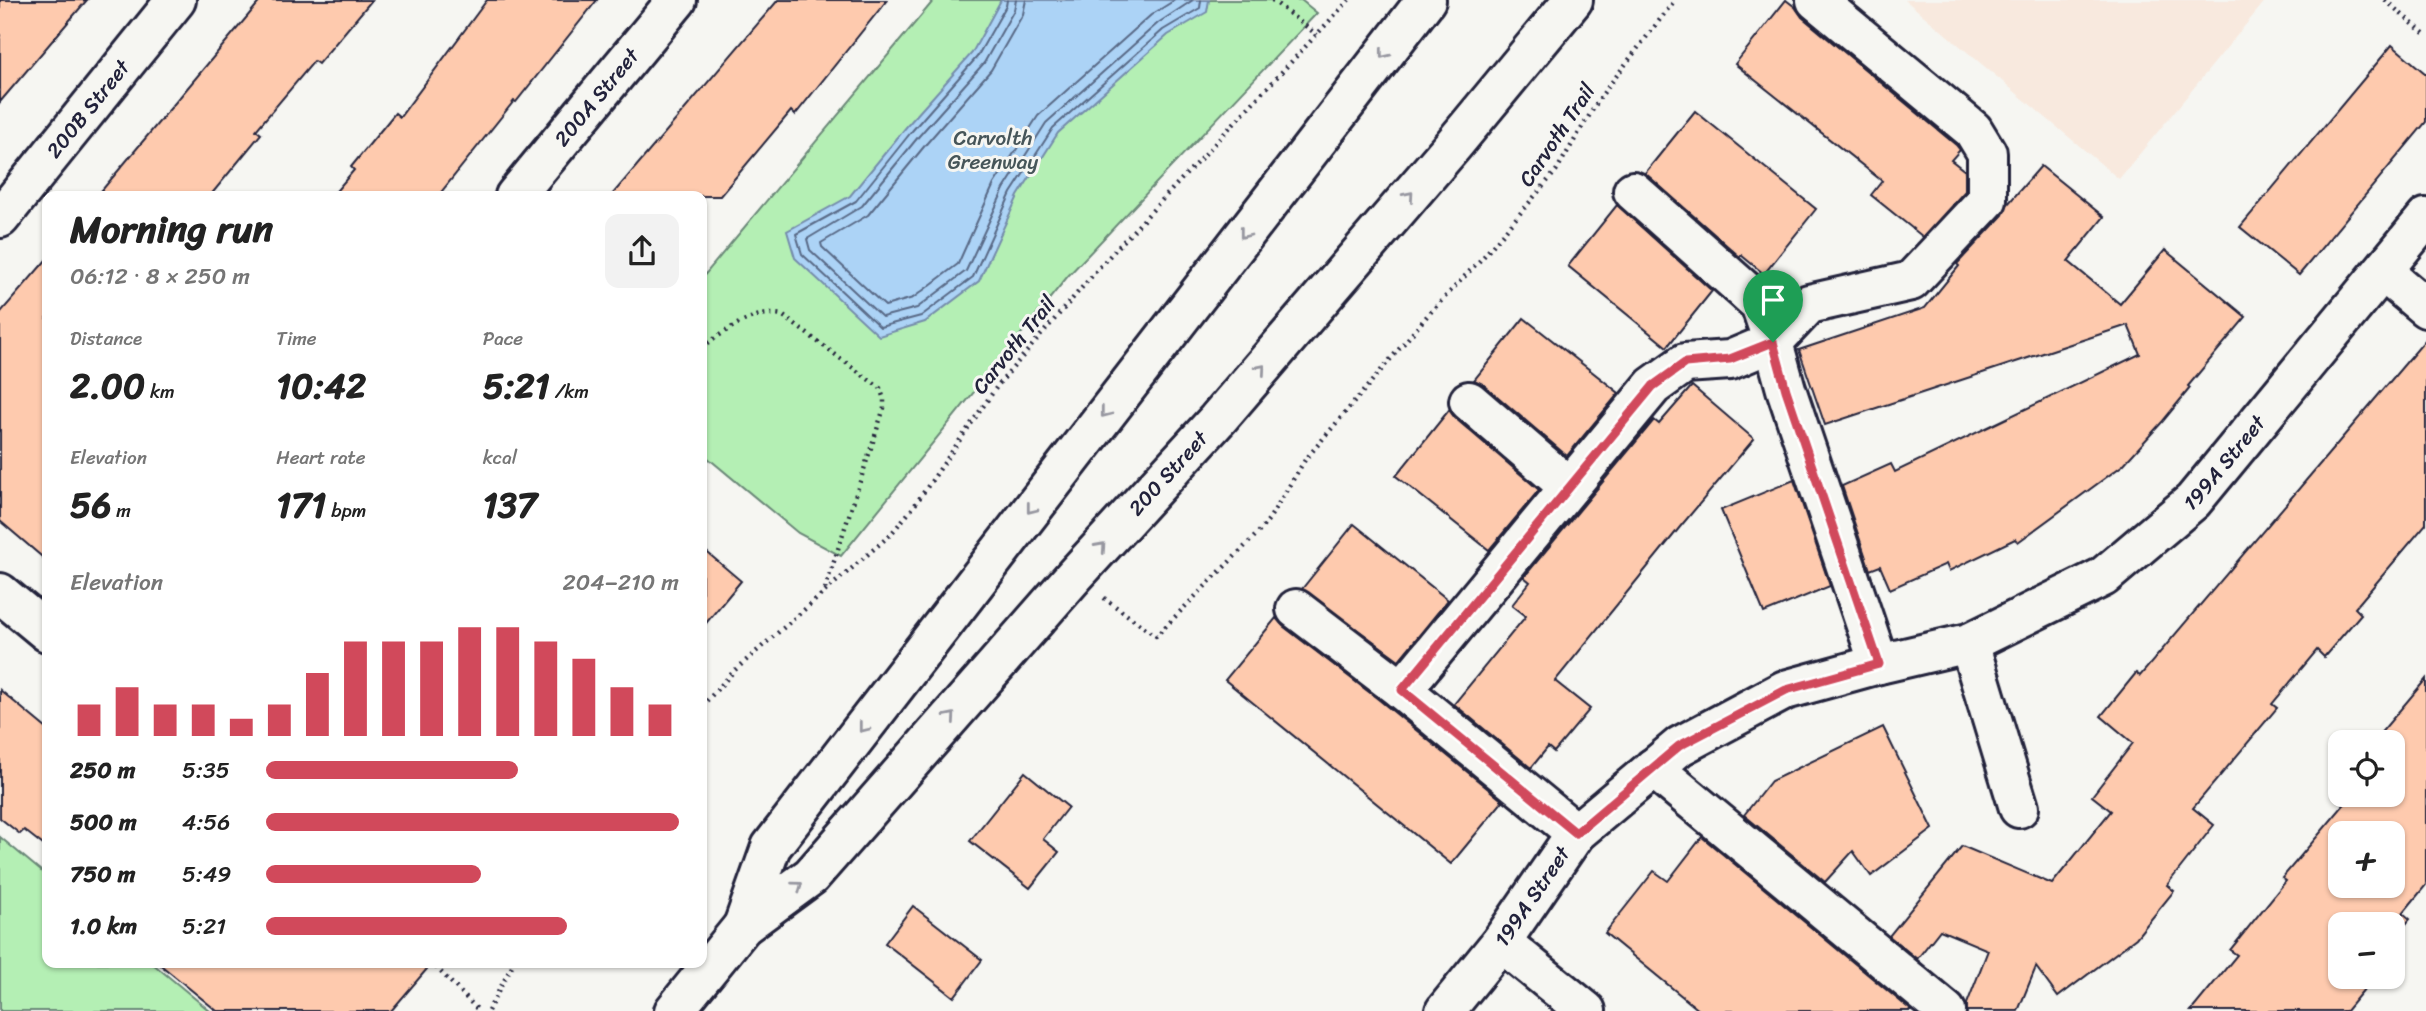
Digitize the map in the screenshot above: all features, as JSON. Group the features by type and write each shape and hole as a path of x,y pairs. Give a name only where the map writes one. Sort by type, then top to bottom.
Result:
{"main road":[{"name":"200B Street","path":"0,218 176,0"},
{"name":"200A Street","path":"519,191 677,0"},
{"name":"200 Street","path":"743,926 771,847 1426,0"},
{"name":"200 Street","path":"674,1011 743,926 811,876 1075,575 1217,420 1454,144 1573,0"},
{"path":"1402,690 1653,386 1685,363 1730,359 1773,342 1809,304 1911,281 1987,200 1987,153 1973,130 1816,0"},
{"path":"1633,191 1760,303 1786,390 1879,664"},
{"name":"199A Street","path":"1445,1011 1501,942 1576,833 1679,746 1786,690 1969,643 2103,577 2193,502 2426,218"},
{"path":"2383,272 2426,308"},
{"path":"1469,401 1569,487"},
{"path":"0,593 42,628"},
{"path":"1296,609 1402,690 1576,833"},
{"path":"1969,643 2019,808"},
{"path":"1653,768 1946,1011"},
{"path":"1501,942 1586,1011"}],"path":[{"path":"1272,0 1317,35"},
{"name":"Carvoth Trail","path":"1125,615 1156,636 1258,533 1305,460 1427,316 1484,256 1556,171 1601,96 1675,0"},
{"path":"2385,0 2426,35"},
{"name":"Carvoth Trail","path":"707,701 735,670 890,535 912,509 1007,374 1114,252 1347,2"},
{"path":"707,344 754,315 782,315 880,388 884,408 824,593"},
{"path":"437,968 479,1011"},
{"path":"488,1011 511,968"}],"shaded area":[{"path":"1905,0 2266,0 2119,179"}],"green space":[{"name":"Carvolth Greenway","path":"934,0 1301,0 1317,13 1068,276 841,556 798,533 707,457 707,272"},
{"path":"0,837 42,872 42,968 158,968 210,1011 0,1011"}],"water":[{"path":"1001,0 1209,0 1207,12 1168,35 1058,133 1018,196 979,281 925,322 879,336 795,258 787,231 850,196 972,53"}],"building":[{"path":"0,0 87,0 0,102"},
{"path":"261,0 372,0 318,64 314,61 256,130 261,134 214,191 101,191"},
{"path":"487,0 597,0 442,191 336,191 354,170 351,167 395,113 400,117"},
{"path":"778,0 887,0 795,115 791,111 720,196 707,196 707,191 615,191"},
{"path":"1786,0 1802,17 1960,150 1951,160 1965,171 1965,191 1923,237 1871,195 1882,181 1735,64"},
{"path":"2392,45 2426,74 2426,122 2299,275 2240,227"},
{"path":"1695,111 1816,209 1764,274 1741,255 1740,257 1645,173"},
{"path":"2041,166 2104,217 2068,261 2120,304 2165,250 2246,317 2188,386 2190,388 2163,421 2123,465 2018,542 2015,539 1949,571 1946,564 1890,589 1880,566 1870,570 1842,486 1891,464 1895,472 2140,354 2128,325 1825,425 1799,350 1925,308 1959,266 1957,264 2003,215 2007,205"},
{"path":"1617,205 1712,291 1667,347 1568,266"},
{"path":"42,265 42,557 0,521 0,313"},
{"path":"1524,318 1619,393 1567,456 1483,384 1474,380"},
{"path":"2426,339 2426,524 2355,608 2361,614 2324,657 2317,650 2272,704 2277,708 2193,808 2214,825 2167,885 2174,891 2136,938 2058,997 2036,967 2018,1011 1967,1011 1967,1004 1988,950 1940,930 1917,959 1889,936 1962,846 2052,884 2111,811 2092,796 2133,743 2101,716 2136,673 2140,676"},
{"path":"1692,386 1754,439 1555,681 1590,709 1554,752 1548,747 1531,768 1454,704 1526,616 1512,605 1530,582 1524,577 1654,420 1659,424"},
{"path":"1449,410 1539,490 1489,550 1396,476"},
{"path":"1794,480 1830,586 1764,613 1721,510"},
{"path":"1354,524 1448,600 1399,660 1302,589"},
{"path":"707,552 741,581 707,622"},
{"path":"1276,618 1503,801 1451,864 1225,680"},
{"path":"2426,679 2426,885 2404,912 2328,912 2328,989 2364,989 2346,1011 2191,1011 2237,955 2230,950 2286,881 2282,878 2328,824 2328,898 2405,898 2405,821 2330,821 2342,807 2405,807 2405,730 2383,730"},
{"path":"0,690 42,725 42,844 24,830 20,834 0,818"},
{"path":"1883,727 1933,829 1871,876 1853,851 1825,882 1744,815 1771,781"},
{"path":"1025,772 1068,807 1043,839 1059,852 1030,888 970,841"},
{"path":"1702,837 1912,1011 1700,1011 1605,933 1654,871 1668,881"},
{"path":"913,906 982,960 954,997 885,943"},
{"path":"164,968 428,968 391,1011 217,1011"}],"route":[{"path":"1773,342 1786,390 1879,664 1786,690 1679,746 1576,833 1402,690 1653,386 1685,363 1730,359 1773,342"}]}
